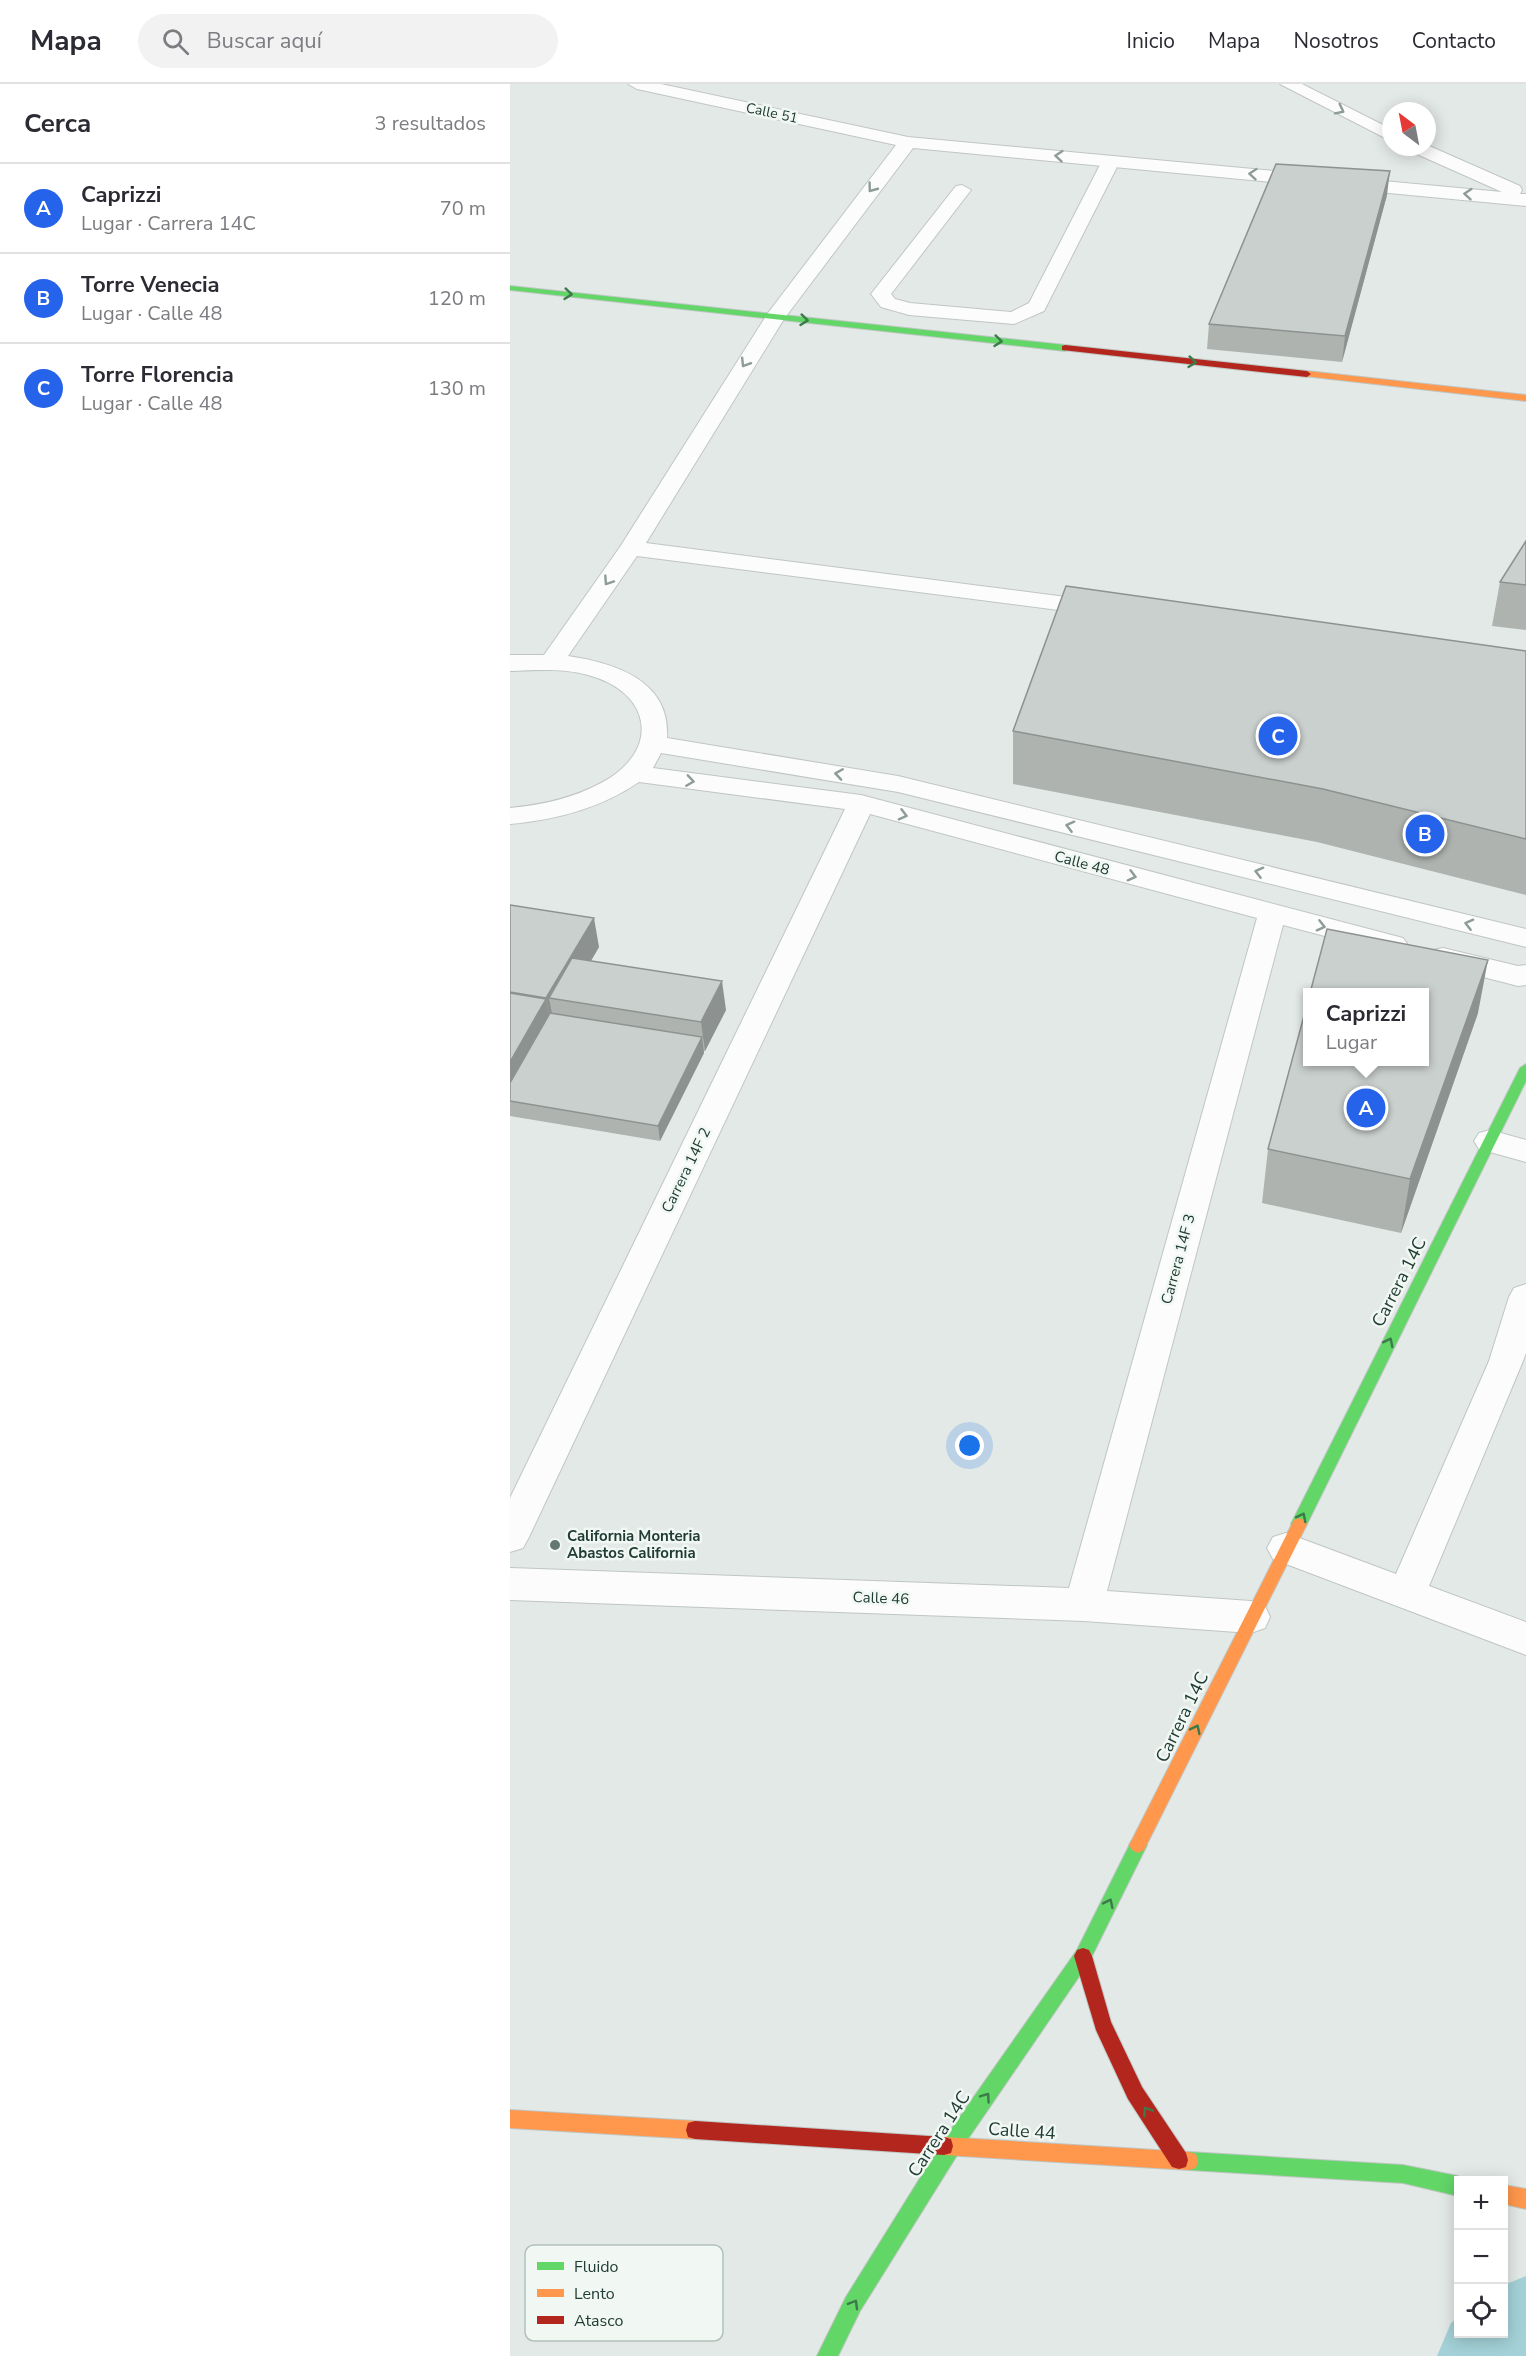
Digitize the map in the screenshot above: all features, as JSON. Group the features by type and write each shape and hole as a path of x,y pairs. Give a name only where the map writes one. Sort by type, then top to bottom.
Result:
{"street":[{"name":"Calle 51","path":"637,84 908,142 1526,200"},
{"path":"1289,84 1382,131"},
{"path":"552,662 631,548 775,316 908,142"},
{"path":"1436,156 1526,195"},
{"path":"510,288 1526,398"},
{"path":"631,548 1125,612"},
{"path":"510,663 552,662 590,667 622,679 645,697 655,719 653,744 632,773 605,791 570,806 530,815 510,816"},
{"path":"653,744 898,784 1526,938"},
{"name":"Calle 48","path":"632,773 861,803 1272,914 1518,976 1526,975"},
{"name":"Carrera 14F 2","path":"510,1537 861,803"},
{"name":"Carrera 14F 3","path":"1084,1605 1272,914"},
{"name":"Carrera 14C","path":"827,2356 854,2304 952,2145 1083,1956 1526,1068"},
{"path":"1490,1141 1526,1151"},
{"path":"1406,1595 1516,1364 1526,1297"},
{"path":"1286,1548 1526,1639"},
{"name":"Calle 46","path":"510,1584 1084,1605 1251,1617"},
{"path":"1083,1956 1102,2024 1130,2084 1179,2160"},
{"name":"Calle 44","path":"510,2119 1403,2174 1454,2185"},
{"path":"1508,2196 1526,2199"}],"lane":[{"path":"962,190 881,294 888,303 909,309 1014,318 1037,307 1111,161"}],"building":[{"path":"1276,164 1390,171 1345,336 1209,324"},
{"path":"1526,541 1526,585 1500,582"},
{"path":"1066,586 1526,651 1526,839 1323,789 1013,731"},
{"path":"510,905 594,918 546,998 510,992"},
{"path":"1327,929 1488,960 1410,1179 1268,1149 1303,1020 1303,1066 1429,1066 1429,988 1311,988"},
{"path":"572,958 722,981 701,1022 549,998"},
{"path":"510,993 546,999 510,1062"},
{"path":"550,1013 702,1037 658,1126 510,1101 510,1083"}],"waterway":[{"path":"1484,2356 1526,2322"}],"traffic: fast":[{"path":"510,288 1065,348"},
{"path":"1299,1524 1526,1068"},
{"path":"827,2356 853,2304 952,2145 1083,1956 1138,1845"},
{"path":"1189,2161 1403,2174 1454,2185"}],"traffic: slow":[{"path":"1307,374 1526,398"},
{"path":"1138,1845 1299,1524"},
{"path":"510,2119 695,2130"},
{"path":"944,2146 1189,2161"},
{"path":"1508,2196 1526,2199"}],"traffic: jam":[{"path":"1065,348 1307,374"},
{"path":"1083,1956 1102,2024 1135,2093 1179,2160"},
{"path":"695,2130 944,2146"}],"place":[{"name":"Torre Florencia","path":"1278,736"},
{"name":"Torre Venecia","path":"1425,834"},
{"name":"Caprizzi","path":"1366,1108"},
{"name":"California Monteria Abastos California","path":"555,1545"}]}
